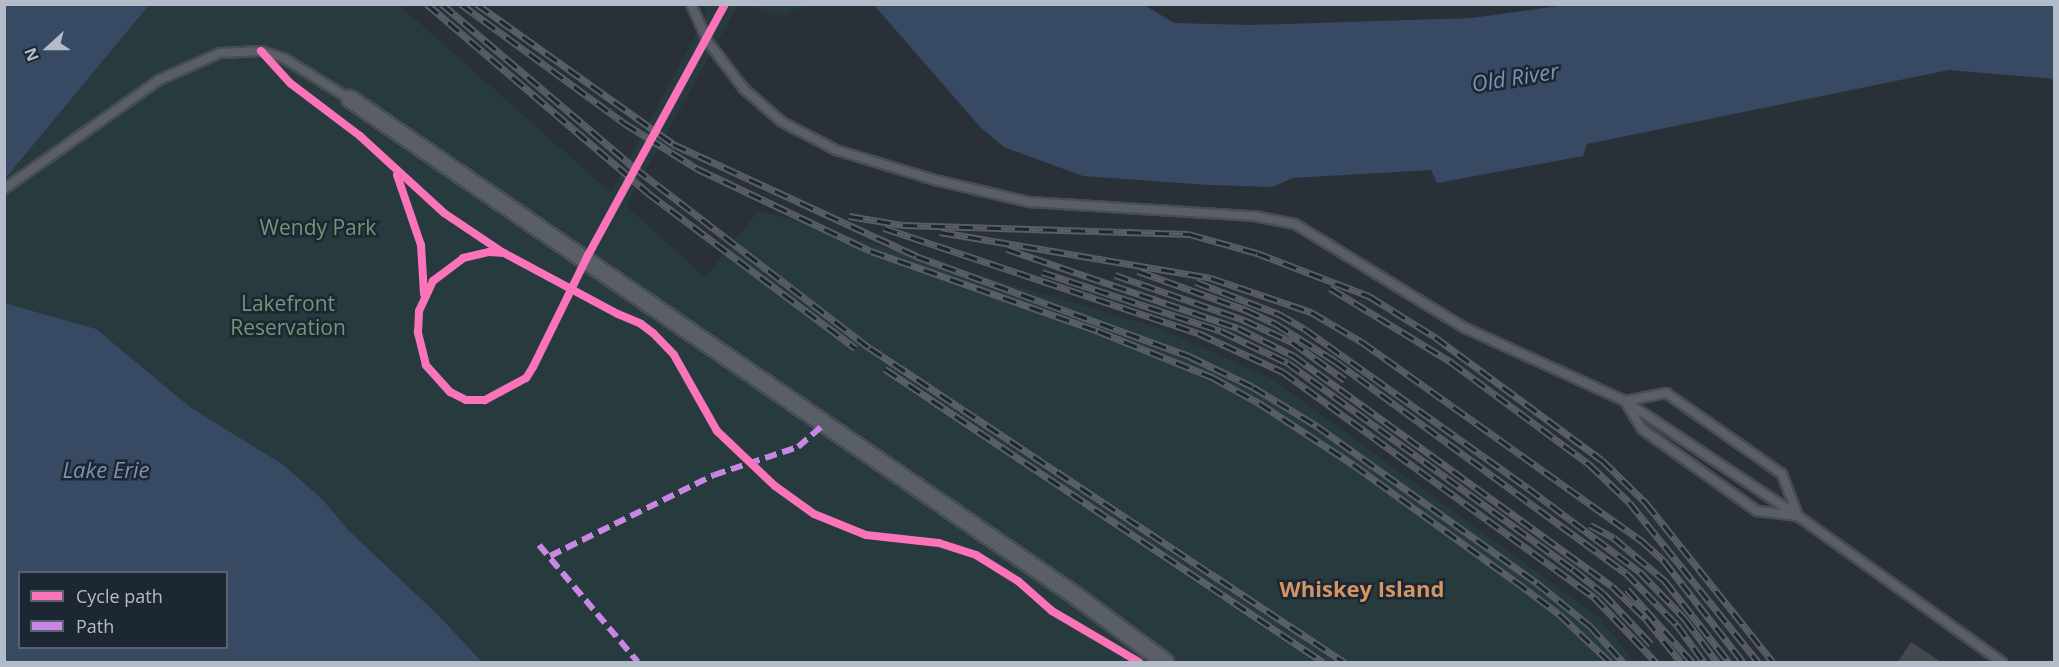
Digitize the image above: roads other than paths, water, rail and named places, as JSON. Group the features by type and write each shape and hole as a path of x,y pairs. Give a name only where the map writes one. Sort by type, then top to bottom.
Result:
{"street":[{"path":"350,99 1076,596 1165,663"}],"lane":[{"path":"692,4 708,42 734,78 782,122 814,141 902,171 1029,202 1254,216 1295,224 1465,328 1625,401 1798,516 2002,663"},
{"path":"4,189 159,80 213,55 247,50 273,54 297,64 350,99"},
{"path":"1625,401 1666,393 1782,474 1798,516"},
{"path":"1625,401 1642,429 1757,511 1798,516"}],"water":[{"name":"Old River","path":"1573,4 2054,5 2054,79 1949,70 1587,144 1583,156 1437,183 1431,170 1293,178 1272,187 1208,185 1083,176 1004,147 981,128 874,5 1144,5 1174,23 1251,25 1472,18"},
{"path":"4,5 149,5 5,179"},
{"name":"Lake Erie","path":"4,303 96,329 190,407 282,464 322,499 348,530 438,615 482,662 5,662"}],"railway":[{"path":"427,4 648,193 855,348"},
{"path":"442,4 635,168 870,348 1344,662"},
{"path":"461,4 624,123 698,169 871,251 1098,331 1212,377 1259,403 1354,465 1515,581 1559,614 1610,662"},
{"path":"477,4 673,144 916,256 1189,356 1253,387 1317,426 1537,583 1590,626 1623,662"},
{"path":"849,216 903,225 1189,234 1257,253 1369,296 1435,337 1602,460 1646,503 1773,662"},
{"path":"884,228 1198,333 1283,372 1594,597 1656,662"},
{"path":"940,232 1211,278 1311,312 1362,342 1642,541 1664,561 1743,662"},
{"path":"1007,249 1238,328 1294,356 1612,586 1646,619 1681,662"},
{"path":"1138,271 1246,310 1276,324 1335,361 1626,573 1677,625 1704,662"},
{"path":"1042,272 1221,331 1288,363 1573,569 1603,593 1651,644"},
{"path":"1115,275 1244,320 1292,342 1345,380"},
{"path":"1196,282 1279,314 1305,329 1528,488 1640,572 1685,619 1717,662"},
{"path":"1330,288 1451,362 1589,464 1629,502 1758,662"},
{"path":"885,369 1323,662"},
{"path":"1590,525 1614,538 1665,581 1729,662"},
{"path":"1627,589 1692,662"}],"district":[{"name":"Whiskey Island","path":"1362,589"}],"park label":[{"name":"Wendy Park","path":"318,227"},
{"name":"Lakefront Reservation","path":"288,315"}]}
